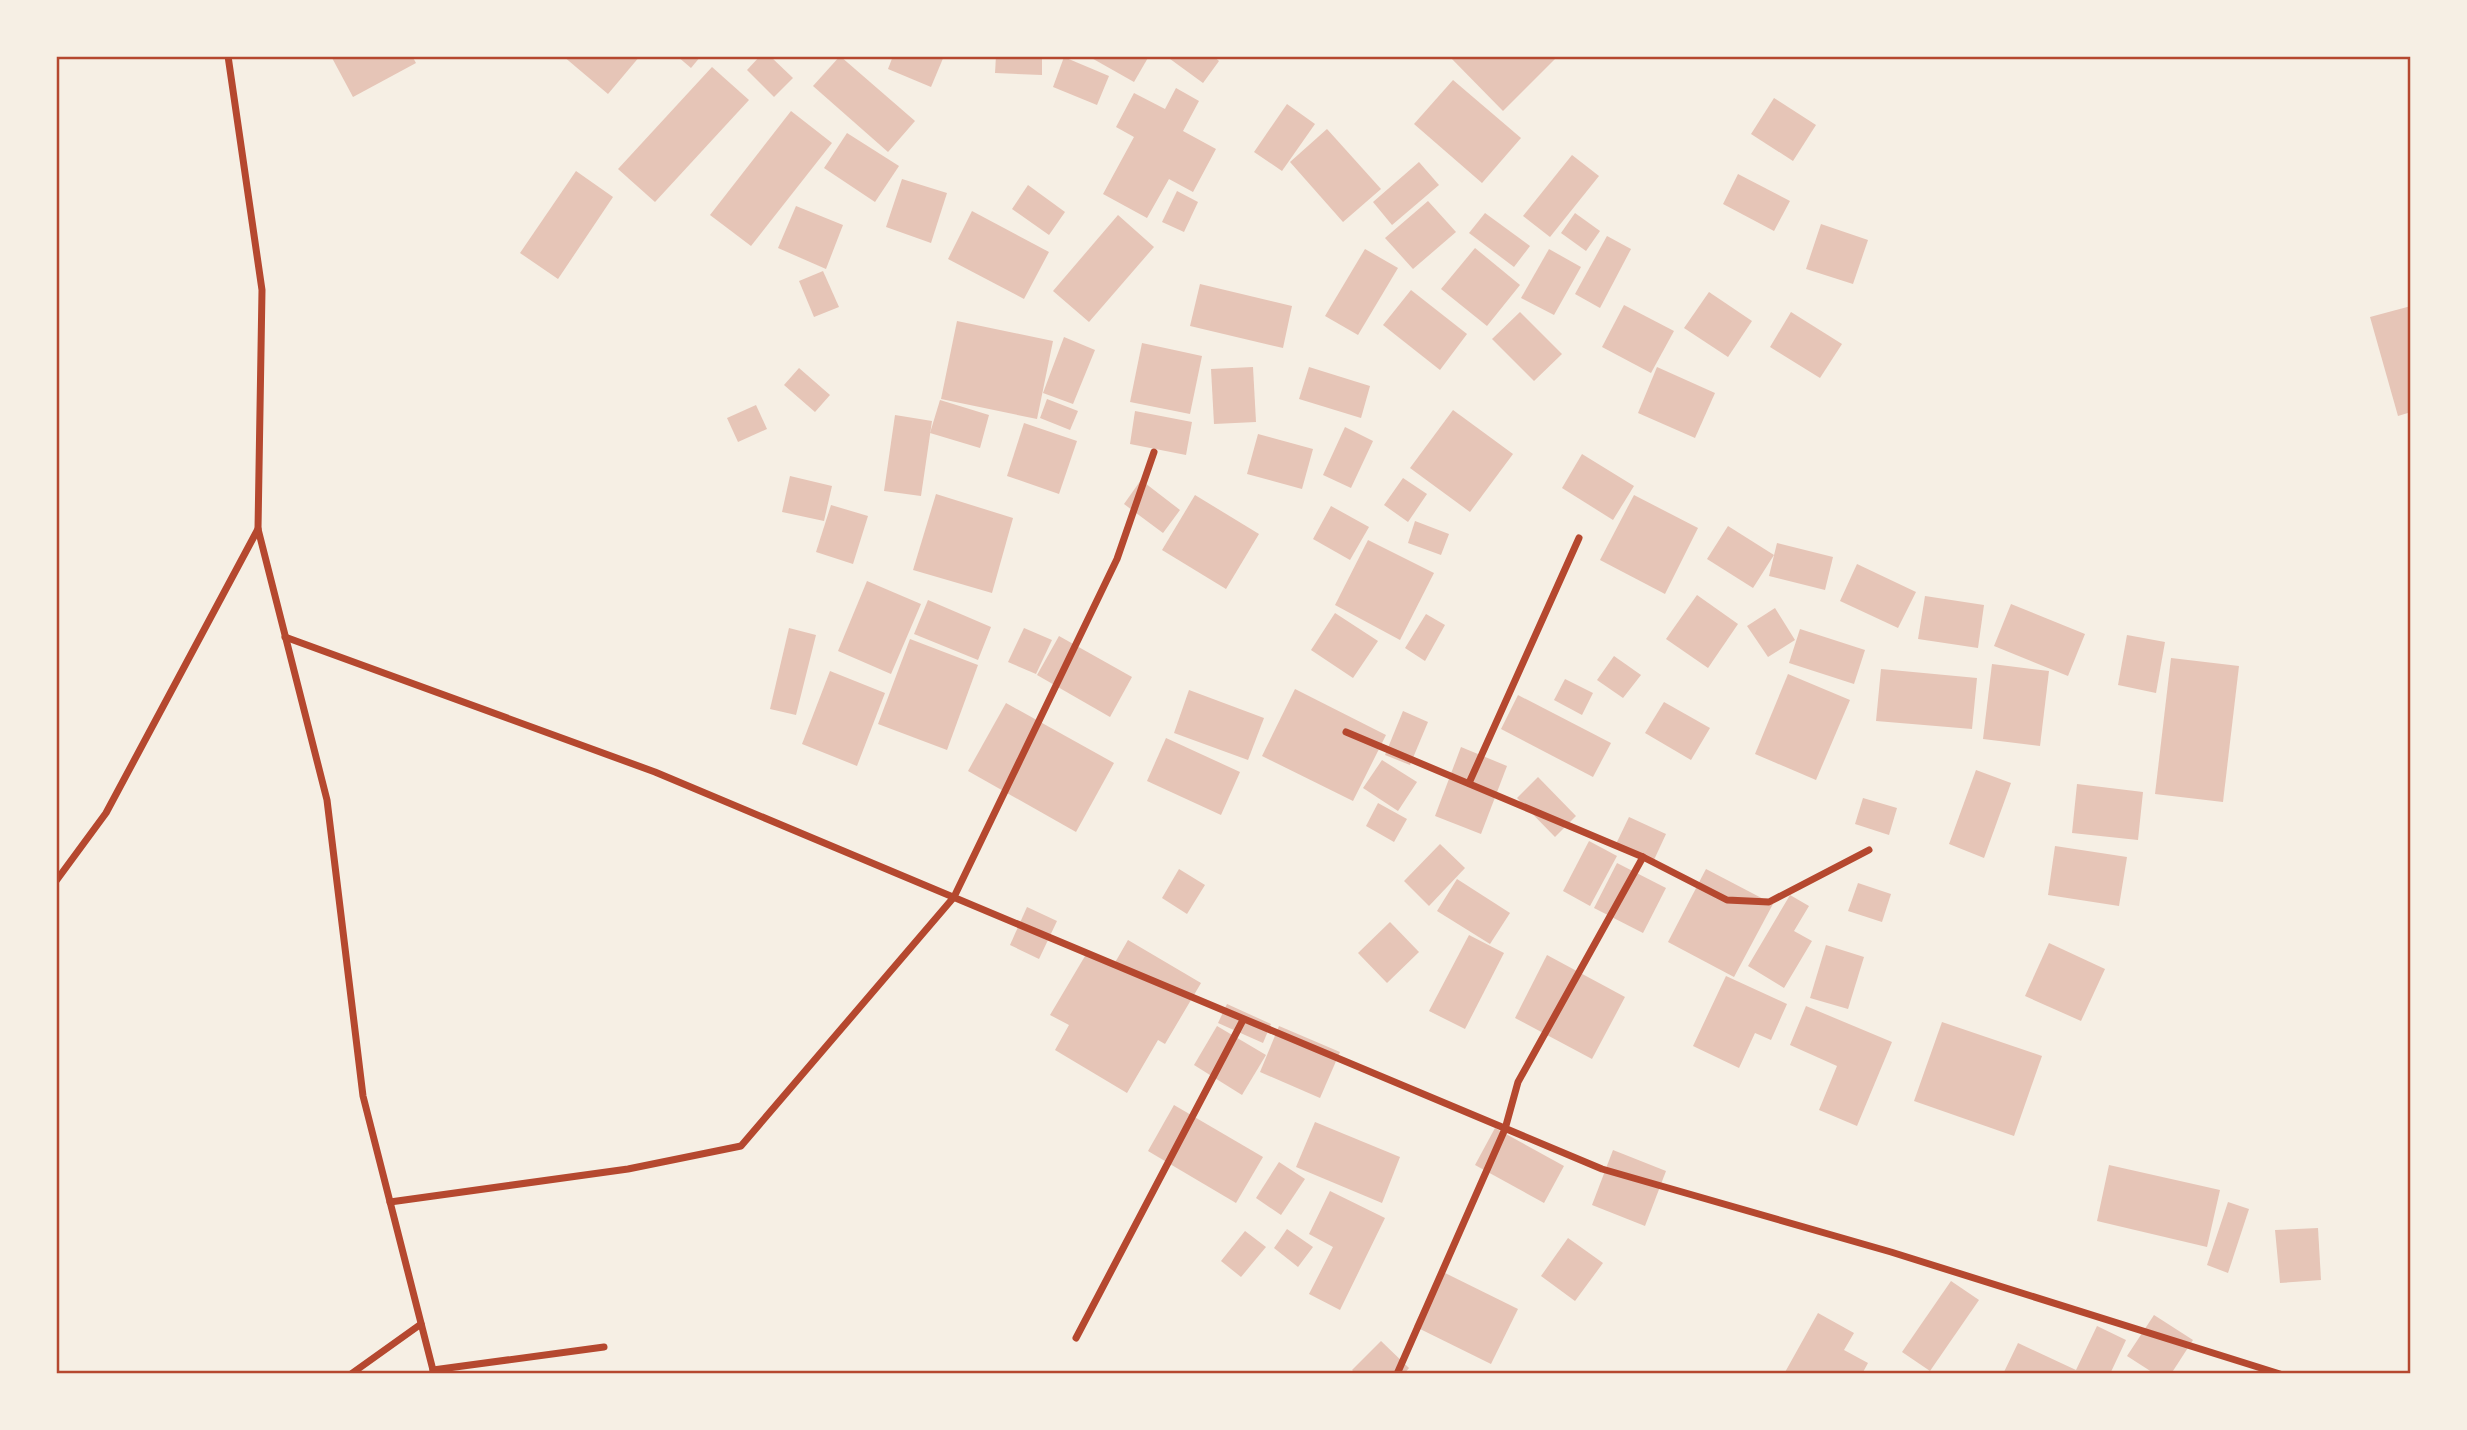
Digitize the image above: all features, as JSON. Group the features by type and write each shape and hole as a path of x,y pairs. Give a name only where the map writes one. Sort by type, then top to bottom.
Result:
{"street":[{"path":"228,56 262,290 258,529 327,800 363,1096 433,1372 604,1347"},
{"path":"390,1202 628,1169 741,1146 954,897 1117,559 1154,452"},
{"path":"56,881 106,813 258,529"},
{"path":"1468,783 1579,538"},
{"path":"285,637 655,772 1602,1170 1891,1252 2280,1374"},
{"path":"1346,732 1643,857 1727,900 1769,902 1869,850"},
{"path":"1397,1374 1505,1129 1518,1082 1643,857"},
{"path":"1076,1338 1243,1020"},
{"path":"351,1374 422,1324"}],"building":[{"path":"331,56 412,56 416,63 353,97"},
{"path":"563,56 640,56 608,94"},
{"path":"677,56 701,56 691,68"},
{"path":"760,56 770,56 793,78 774,97 747,70"},
{"path":"840,56 915,121 888,152 813,86"},
{"path":"893,56 944,56 931,87 888,69"},
{"path":"996,56 1042,56 1042,75 995,73"},
{"path":"1088,56 1149,56 1134,82"},
{"path":"1166,56 1213,56 1219,61 1203,83"},
{"path":"1449,56 1552,56 1555,59 1503,111"},
{"path":"1064,57 1109,76 1097,105 1053,87"},
{"path":"712,67 749,100 655,202 618,169"},
{"path":"1453,80 1521,138 1482,183 1414,124"},
{"path":"1176,88 1199,101 1183,131 1216,149 1193,192 1169,179 1147,218 1103,194 1134,137 1116,127 1134,93 1165,109"},
{"path":"1774,98 1816,125 1793,161 1751,134"},
{"path":"1287,104 1315,124 1282,171 1254,152"},
{"path":"791,111 832,143 751,246 710,215"},
{"path":"1327,129 1381,189 1343,222 1290,162"},
{"path":"847,133 899,166 875,202 824,168"},
{"path":"1572,155 1599,176 1550,237 1523,216"},
{"path":"1419,162 1439,185 1392,225 1373,202"},
{"path":"576,171 613,197 558,279 520,253"},
{"path":"1738,174 1790,201 1774,231 1723,204"},
{"path":"902,179 947,193 931,243 886,227"},
{"path":"1028,185 1065,212 1049,235 1012,209"},
{"path":"1177,191 1198,202 1184,232 1162,222"},
{"path":"1428,201 1456,232 1413,269 1385,238"},
{"path":"796,206 843,225 826,269 778,248"},
{"path":"972,211 1049,252 1024,299 948,259"},
{"path":"1485,213 1530,246 1514,267 1469,233"},
{"path":"1575,213 1600,231 1586,251 1561,233"},
{"path":"1118,215 1154,247 1089,322 1053,291"},
{"path":"1821,224 1868,240 1853,284 1806,269"},
{"path":"1607,236 1631,249 1600,308 1575,294"},
{"path":"1475,248 1520,285 1487,326 1441,289"},
{"path":"1365,249 1398,268 1358,335 1325,316"},
{"path":"1549,249 1581,267 1554,315 1521,298"},
{"path":"823,271 839,307 814,317 799,281"},
{"path":"1200,284 1292,306 1283,348 1190,326"},
{"path":"1411,290 1467,334 1440,370 1383,325"},
{"path":"1709,292 1752,321 1728,357 1684,328"},
{"path":"1624,305 1674,331 1651,373 1602,347"},
{"path":"2411,306 2411,412 2398,416 2370,317"},
{"path":"1520,312 1562,354 1534,381 1492,339"},
{"path":"1791,312 1842,344 1820,378 1770,347"},
{"path":"957,321 1053,341 1037,419 941,399"},
{"path":"1064,337 1095,350 1073,404 1043,393"},
{"path":"1142,343 1202,356 1190,414 1130,402"},
{"path":"1253,367 1256,422 1214,424 1211,369"},
{"path":"1309,367 1370,386 1361,418 1299,399"},
{"path":"1657,367 1715,393 1695,438 1638,413"},
{"path":"799,368 830,395 815,412 784,385"},
{"path":"1047,399 1078,411 1070,430 1040,418"},
{"path":"940,400 989,415 980,448 930,433"},
{"path":"756,405 767,429 738,442 727,418"},
{"path":"1453,410 1513,454 1470,512 1410,468"},
{"path":"1135,411 1192,422 1186,455 1130,444"},
{"path":"895,415 932,421 921,496 884,491"},
{"path":"1024,423 1077,441 1059,494 1007,476"},
{"path":"1345,427 1373,441 1351,488 1323,475"},
{"path":"1258,434 1313,449 1302,489 1247,474"},
{"path":"1582,454 1634,486 1613,520 1562,488"},
{"path":"790,476 832,486 824,521 782,512"},
{"path":"1403,478 1427,494 1408,522 1384,505"},
{"path":"1141,480 1180,510 1163,533 1124,504"},
{"path":"936,494 1013,518 992,593 913,570"},
{"path":"1195,495 1259,534 1226,589 1162,550"},
{"path":"1634,495 1698,528 1665,594 1600,560"},
{"path":"831,505 868,516 853,564 816,552"},
{"path":"1331,506 1369,527 1350,560 1313,539"},
{"path":"1415,521 1449,534 1441,555 1408,543"},
{"path":"1728,526 1774,555 1753,588 1707,559"},
{"path":"1368,540 1434,573 1400,640 1335,605"},
{"path":"1777,543 1833,557 1825,590 1769,576"},
{"path":"1857,564 1916,592 1898,628 1840,601"},
{"path":"867,581 921,604 891,674 838,651"},
{"path":"1697,595 1738,624 1708,668 1666,639"},
{"path":"1925,596 1984,605 1978,648 1918,639"},
{"path":"928,600 991,627 978,660 914,634"},
{"path":"2011,604 2085,634 2068,676 1994,646"},
{"path":"1775,608 1795,640 1768,657 1747,626"},
{"path":"1335,613 1378,641 1353,678 1311,650"},
{"path":"1426,614 1445,625 1425,661 1405,648"},
{"path":"789,628 816,635 796,715 770,709"},
{"path":"1024,628 1052,640 1036,674 1008,662"},
{"path":"1800,629 1865,650 1854,684 1789,663"},
{"path":"2127,635 2165,642 2156,693 2118,685"},
{"path":"1059,636 1132,677 1110,717 1037,675"},
{"path":"910,639 978,665 947,750 878,724"},
{"path":"1614,656 1641,675 1623,698 1597,680"},
{"path":"2171,658 2239,666 2223,802 2155,794"},
{"path":"1992,664 2049,671 2040,746 1983,739"},
{"path":"1881,669 1977,678 1972,729 1876,721"},
{"path":"830,671 885,693 857,766 802,744"},
{"path":"1788,674 1850,700 1816,780 1755,754"},
{"path":"1565,679 1593,693 1582,715 1554,700"},
{"path":"1295,689 1386,735 1353,801 1262,756"},
{"path":"1189,690 1264,718 1248,760 1174,733"},
{"path":"1518,695 1611,743 1593,777 1501,729"},
{"path":"1664,702 1710,728 1691,760 1645,733"},
{"path":"1006,703 1114,763 1076,832 968,771"},
{"path":"1403,711 1428,722 1410,765 1385,755"},
{"path":"1166,738 1240,772 1221,815 1147,781"},
{"path":"1461,747 1507,766 1481,834 1435,816"},
{"path":"1382,760 1417,782 1398,811 1363,788"},
{"path":"1976,770 2011,783 1984,858 1949,844"},
{"path":"1538,777 1576,816 1555,837 1517,798"},
{"path":"2077,784 2143,792 2138,840 2072,833"},
{"path":"1863,798 1897,808 1889,835 1855,824"},
{"path":"1378,803 1407,819 1394,842 1366,826"},
{"path":"1629,817 1666,834 1653,862 1616,844"},
{"path":"1589,841 1617,856 1590,906 1563,891"},
{"path":"1440,844 1465,868 1429,906 1404,881"},
{"path":"2055,846 2127,857 2119,906 2048,895"},
{"path":"1617,863 1666,888 1643,933 1594,908"},
{"path":"1179,869 1205,885 1187,914 1162,898"},
{"path":"1706,869 1773,904 1734,977 1668,942"},
{"path":"1457,879 1510,913 1490,944 1437,911"},
{"path":"1858,883 1891,894 1882,922 1848,911"},
{"path":"1790,895 1809,906 1794,931 1812,941 1784,988 1748,966"},
{"path":"1027,907 1057,921 1039,959 1010,945"},
{"path":"1390,922 1419,952 1387,983 1358,953"},
{"path":"1469,935 1504,953 1465,1029 1429,1011"},
{"path":"1128,940 1201,983 1165,1044 1158,1040 1127,1093 1055,1050 1069,1025 1050,1015 1088,951 1113,966"},
{"path":"2049,943 2105,969 2081,1021 2025,996"},
{"path":"1826,945 1864,957 1848,1009 1810,998"},
{"path":"1547,955 1625,997 1592,1059 1515,1018"},
{"path":"1726,976 1787,1004 1771,1040 1755,1033 1739,1068 1693,1046"},
{"path":"1227,1004 1271,1024 1263,1043 1218,1023"},
{"path":"1806,1006 1892,1042 1857,1126 1819,1110 1837,1066 1790,1045"},
{"path":"1942,1022 2042,1056 2014,1136 1914,1101"},
{"path":"1217,1026 1266,1055 1242,1095 1194,1065"},
{"path":"1279,1026 1340,1052 1320,1098 1260,1072"},
{"path":"1174,1105 1263,1157 1236,1203 1148,1151"},
{"path":"1315,1122 1400,1157 1382,1203 1296,1167"},
{"path":"1495,1128 1564,1166 1544,1203 1475,1165"},
{"path":"1613,1150 1666,1171 1645,1226 1592,1205"},
{"path":"1279,1162 1305,1179 1281,1215 1256,1198"},
{"path":"2109,1165 2220,1190 2207,1247 2097,1221"},
{"path":"1330,1191 1385,1218 1340,1310 1309,1294 1333,1247 1309,1234"},
{"path":"2228,1202 2249,1209 2228,1273 2207,1265"},
{"path":"2318,1228 2321,1280 2280,1283 2275,1230"},
{"path":"1287,1229 1313,1247 1298,1267 1274,1248"},
{"path":"1245,1231 1266,1247 1241,1277 1221,1261"},
{"path":"1568,1238 1603,1263 1575,1301 1541,1276"},
{"path":"1441,1271 1518,1309 1491,1364 1414,1326"},
{"path":"1951,1281 1979,1300 1930,1371 1902,1352"},
{"path":"1818,1313 1854,1333 1844,1350 1868,1363 1862,1374 1784,1374"},
{"path":"2154,1315 2193,1340 2171,1374 2155,1374 2127,1356"},
{"path":"2097,1326 2126,1340 2110,1374 2003,1374 2018,1343 2076,1370"},
{"path":"1381,1341 1409,1368 1404,1374 1356,1374 1352,1370"}]}
